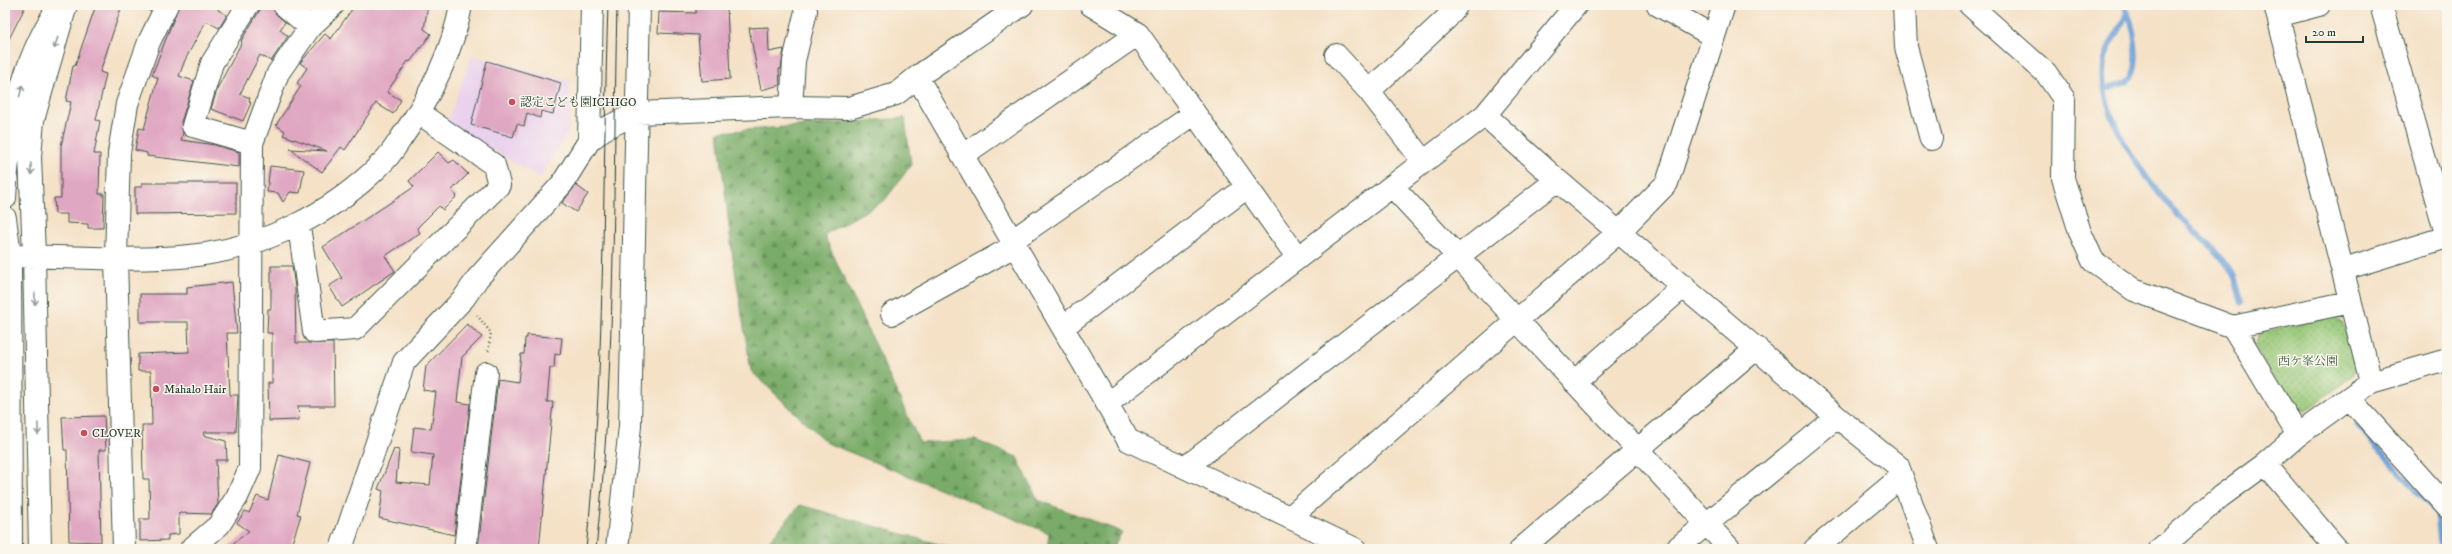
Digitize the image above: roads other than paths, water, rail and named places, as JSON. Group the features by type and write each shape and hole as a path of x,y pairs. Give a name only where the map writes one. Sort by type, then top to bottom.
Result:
{"street":[{"path":"5,198 11,125 25,75 46,26 60,5"},
{"path":"40,549 34,255 30,158 33,120 66,5"},
{"path":"124,549 116,258 119,153 127,104 149,42 167,5"},
{"path":"248,5 212,63 193,126 252,143"},
{"path":"284,5 310,27"},
{"path":"191,549 219,525 237,497 250,468 250,243 252,143 278,73 310,27 333,5"},
{"path":"7,256 34,255 116,258 190,256 250,243 299,226 346,196 384,162 419,113 443,62 459,19 462,5"},
{"path":"589,141 592,5"},
{"path":"617,549 630,426 639,5"},
{"path":"791,107 794,61 806,11 804,5"},
{"path":"341,549 404,362 464,298 477,279 562,184 589,141 615,122 627,119 637,113 791,107 849,108 896,94 917,77 1022,5"},
{"path":"1091,5 1138,34 1298,258"},
{"path":"1369,91 1447,18 1457,5"},
{"path":"1108,403 1393,187 1423,161 1485,115 1576,5"},
{"path":"1658,5 1713,36"},
{"path":"1290,517 1620,231 1667,184 1724,5"},
{"path":"1904,5 1906,46 1931,139"},
{"path":"1970,5 2046,73 2064,99 2063,178 2080,232 2093,261 2134,290 2233,327 2350,302"},
{"path":"2319,5 2277,11 2344,269 2350,302 2371,382"},
{"path":"2344,269 2447,237 2381,5"},
{"path":"963,155 1138,34"},
{"path":"1336,55 1369,91 1423,161"},
{"path":"917,77 1108,403 1128,440 1355,549"},
{"path":"299,226 314,332 355,329 499,185 494,165 419,113"},
{"path":"892,314 1014,243 1194,114"},
{"path":"1485,115 1557,180 1620,231 1837,417 1898,466 1928,549"},
{"path":"1186,467 1557,180"},
{"path":"1063,327 1247,187"},
{"path":"1393,187 1456,257 1517,319 1637,451 1730,549"},
{"path":"5,218 7,256 8,494 11,549"},
{"path":"1574,382 1684,286"},
{"path":"2233,327 2298,435"},
{"path":"1521,549 1757,348"},
{"path":"2160,549 2220,497 2265,464 2298,435 2350,399 2371,382 2447,360"},
{"path":"465,549 486,373"},
{"path":"2350,399 2447,507"},
{"path":"1676,549 1837,417"},
{"path":"2265,464 2337,549"},
{"path":"1815,549 1901,477"}],"waterway":[{"path":"2106,89 2127,82 2133,73 2135,64 2135,43 2131,21 2124,5"},
{"path":"2128,12 2108,50 2104,64 2104,83 2108,103 2115,124 2137,163 2162,198 2182,220 2213,248 2227,265 2237,284 2242,303"},
{"path":"2357,426 2447,524"},
{"path":"2437,513 2441,549"}],"tram line":[{"path":"586,549 597,414 600,345 608,5"},
{"path":"596,549 607,414 610,345 617,5"}],"place":[{"name":"認定こども園ICHIGO","path":"512,102"},
{"name":"Mahalo Hair","path":"156,389"},
{"name":"CLOVER","path":"84,433"}],"park label":[{"name":"西ケ峯公園","path":"2308,361"}]}
